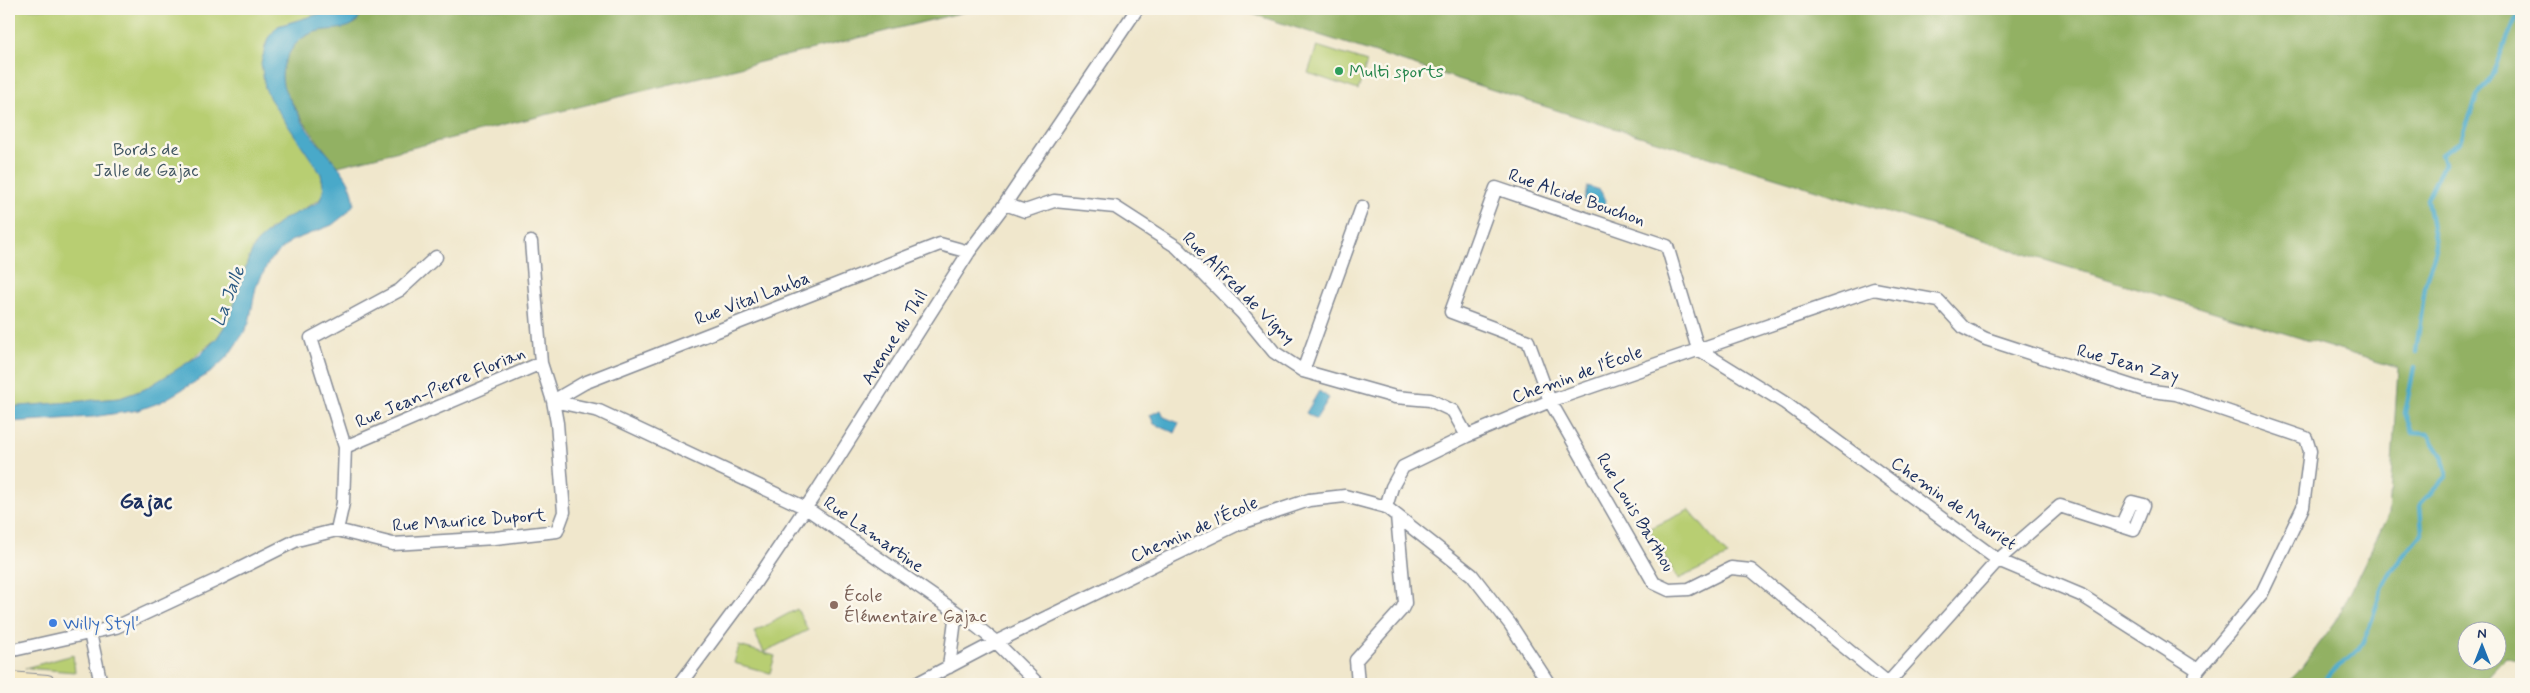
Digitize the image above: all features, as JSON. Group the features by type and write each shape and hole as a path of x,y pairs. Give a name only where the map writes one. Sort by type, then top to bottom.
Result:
{"main road":[{"path":"9,681 47,684"}],"street":[{"name":"Avenue du Thil","path":"680,684 755,583 806,508 968,252 1005,204 1137,9"},
{"name":"Rue Alcide Bouchon","path":"1550,401 1528,341 1451,312 1496,188 1667,246 1698,349"},
{"name":"Rue Alfred de Vigny","path":"1005,204 1026,211 1054,201 1115,207 1177,248 1242,313 1274,352 1303,371 1395,397 1430,400 1453,411 1467,436"},
{"path":"1303,371 1362,207"},
{"path":"531,242 541,363"},
{"name":"Rue Vital Lauba","path":"553,401 584,383 940,244 968,252"},
{"path":"337,530 343,503 344,447 311,338 400,290 436,257"},
{"name":"Rue Jean Zay","path":"1698,349 1874,289 1939,301 1964,328 1986,339 2144,390 2176,394 2306,438 2310,451 2303,507 2299,516 2262,593 2198,670"},
{"name":"Chemin de l'École","path":"916,684 996,642 1238,524 1309,500 1345,496 1386,507 1392,487 1403,467 1467,436 1550,401 1698,349"},
{"name":"Chemin de Mauriet","path":"1698,349 1785,403 1998,560 2081,595 2198,670"},
{"name":"Rue Jean-Pierre Florian","path":"344,447 541,363 553,401"},
{"path":"553,401 599,411 806,508"},
{"name":"Rue Maurice Duport","path":"9,651 116,627 297,540 337,530 393,544 495,538 557,531 564,512 557,424 553,401"},
{"name":"Rue Louis Barthou","path":"1550,401 1654,582 1669,590 1689,589 1731,568 1751,570 1888,684"},
{"path":"1888,684 1998,560 2060,506 2121,526"},
{"path":"1386,507 1472,575 1510,624 1549,684"},
{"name":"Rue Lamartine","path":"806,508 996,642 1038,684"},
{"path":"1358,684 1356,660 1402,609 1404,603 1396,516"},
{"path":"949,667 956,612"},
{"path":"90,633 101,684"},
{"path":"2192,684 2198,670"}],"green space":[{"name":"Bords de Jalle de Gajac","path":"9,9 336,9 278,26 265,45 265,88 321,174 324,190 322,198 270,229 248,260 230,318 217,338 181,368 145,389 120,398 9,407"},
{"path":"361,9 976,9 338,166 308,128 286,94 282,80 283,66 289,52 304,37 316,32 356,23"},
{"path":"1237,9 2521,9 2521,662 2508,658 2508,620 2458,620 2458,670 2494,670 2481,684 2286,684 2299,671 2336,621 2389,513 2398,368 1594,122"},
{"path":"1317,46 1367,62 1358,90 1308,73"},
{"path":"1689,510 1728,556 1678,579 1649,529"},
{"path":"797,609 808,630 764,652 754,632"},
{"path":"739,646 775,656 770,673 734,663"},
{"path":"73,655 75,672 25,668"}],"water":[{"path":"336,9 361,9 355,23 342,28 312,33 298,42 284,64 282,81 287,95 307,130 345,176 353,194 354,204 346,214 332,225 291,241 270,260 256,287 249,323 228,356 210,373 161,402 139,410 92,417 9,422 9,407 120,398 145,389 200,355 217,338 230,318 248,260 256,243 282,220 319,202 324,189 321,174 270,99 265,88 261,63 268,38 278,26"},
{"path":"1588,186 1600,190 1606,200 1604,206 1584,200"},
{"path":"1319,391 1329,398 1316,419 1306,413"},
{"path":"1161,410 1164,417 1179,423 1175,433 1154,424 1150,415"}],"waterway":[{"path":"2416,352 2426,280 2436,250 2427,199 2444,164 2441,154 2460,142 2477,97 2491,77 2515,20 2521,15"},
{"path":"2323,684 2331,673 2353,654 2362,643 2385,582 2398,562 2422,533 2420,504 2447,476 2442,456 2428,434 2412,433 2405,413 2414,368"}],"place":[{"name":"Multi sports","path":"1339,71"},
{"name":"École Élémentaire Gajac","path":"834,605"},
{"name":"Willy Styl'","path":"53,623"}],"district":[{"name":"Gajac","path":"146,500"}],"water label":[{"name":"La Jalle","path":"227,296"}]}
